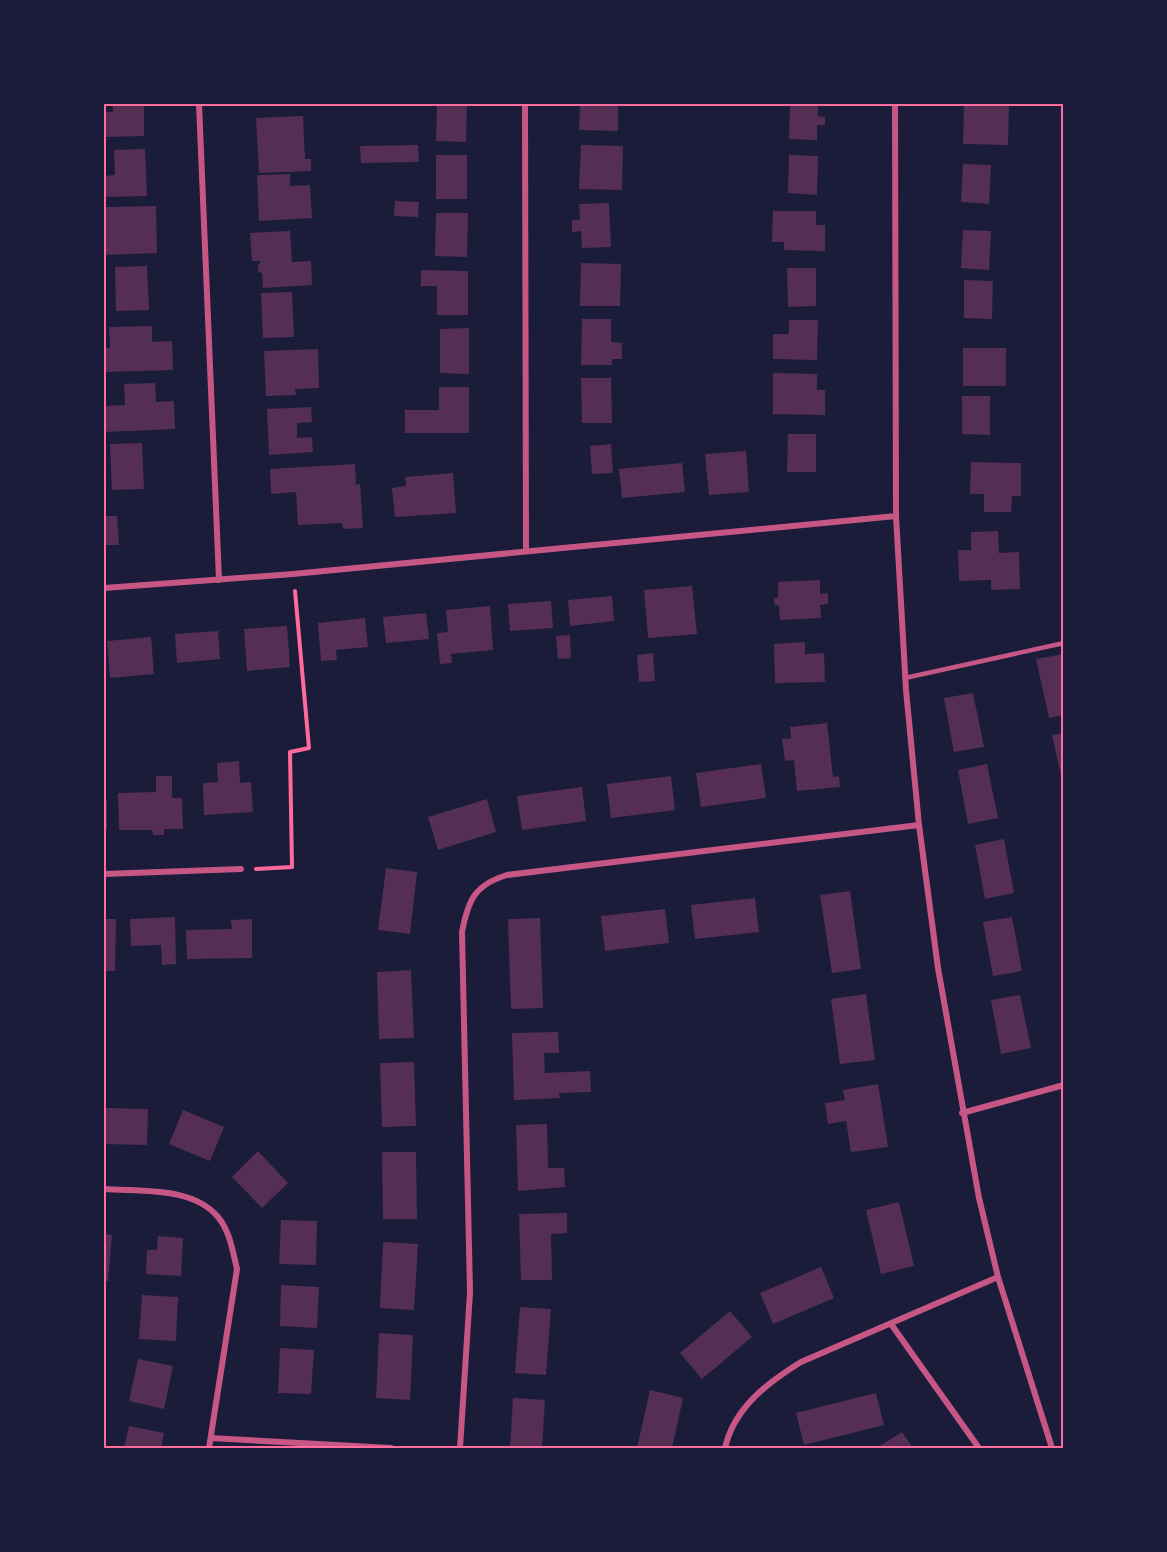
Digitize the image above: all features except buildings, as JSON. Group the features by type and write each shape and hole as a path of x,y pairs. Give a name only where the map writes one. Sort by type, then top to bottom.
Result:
{"street":[{"path":"199,104 219,580"},
{"path":"525,104 526,550"},
{"path":"895,104 896,516 905,678 919,825 938,969 962,1113 998,1277 1052,1449"},
{"path":"104,588 293,574 896,516"},
{"path":"460,1449 470,1292 462,932 467,908 476,892 489,880 507,875 919,825"},
{"path":"104,874 241,869"},
{"path":"962,1113 1064,1085"},
{"path":"104,1190 173,1194 200,1203 219,1218 230,1242 237,1269 209,1449"},
{"path":"725,1449 728,1434 744,1408 771,1380 801,1362 998,1277"},
{"path":"891,1324 980,1449"},
{"path":"211,1438 391,1449"}],"lane":[{"path":"905,678 1064,643"}],"path":[{"path":"241,869 292,867 291,752 309,748 293,574"}]}
